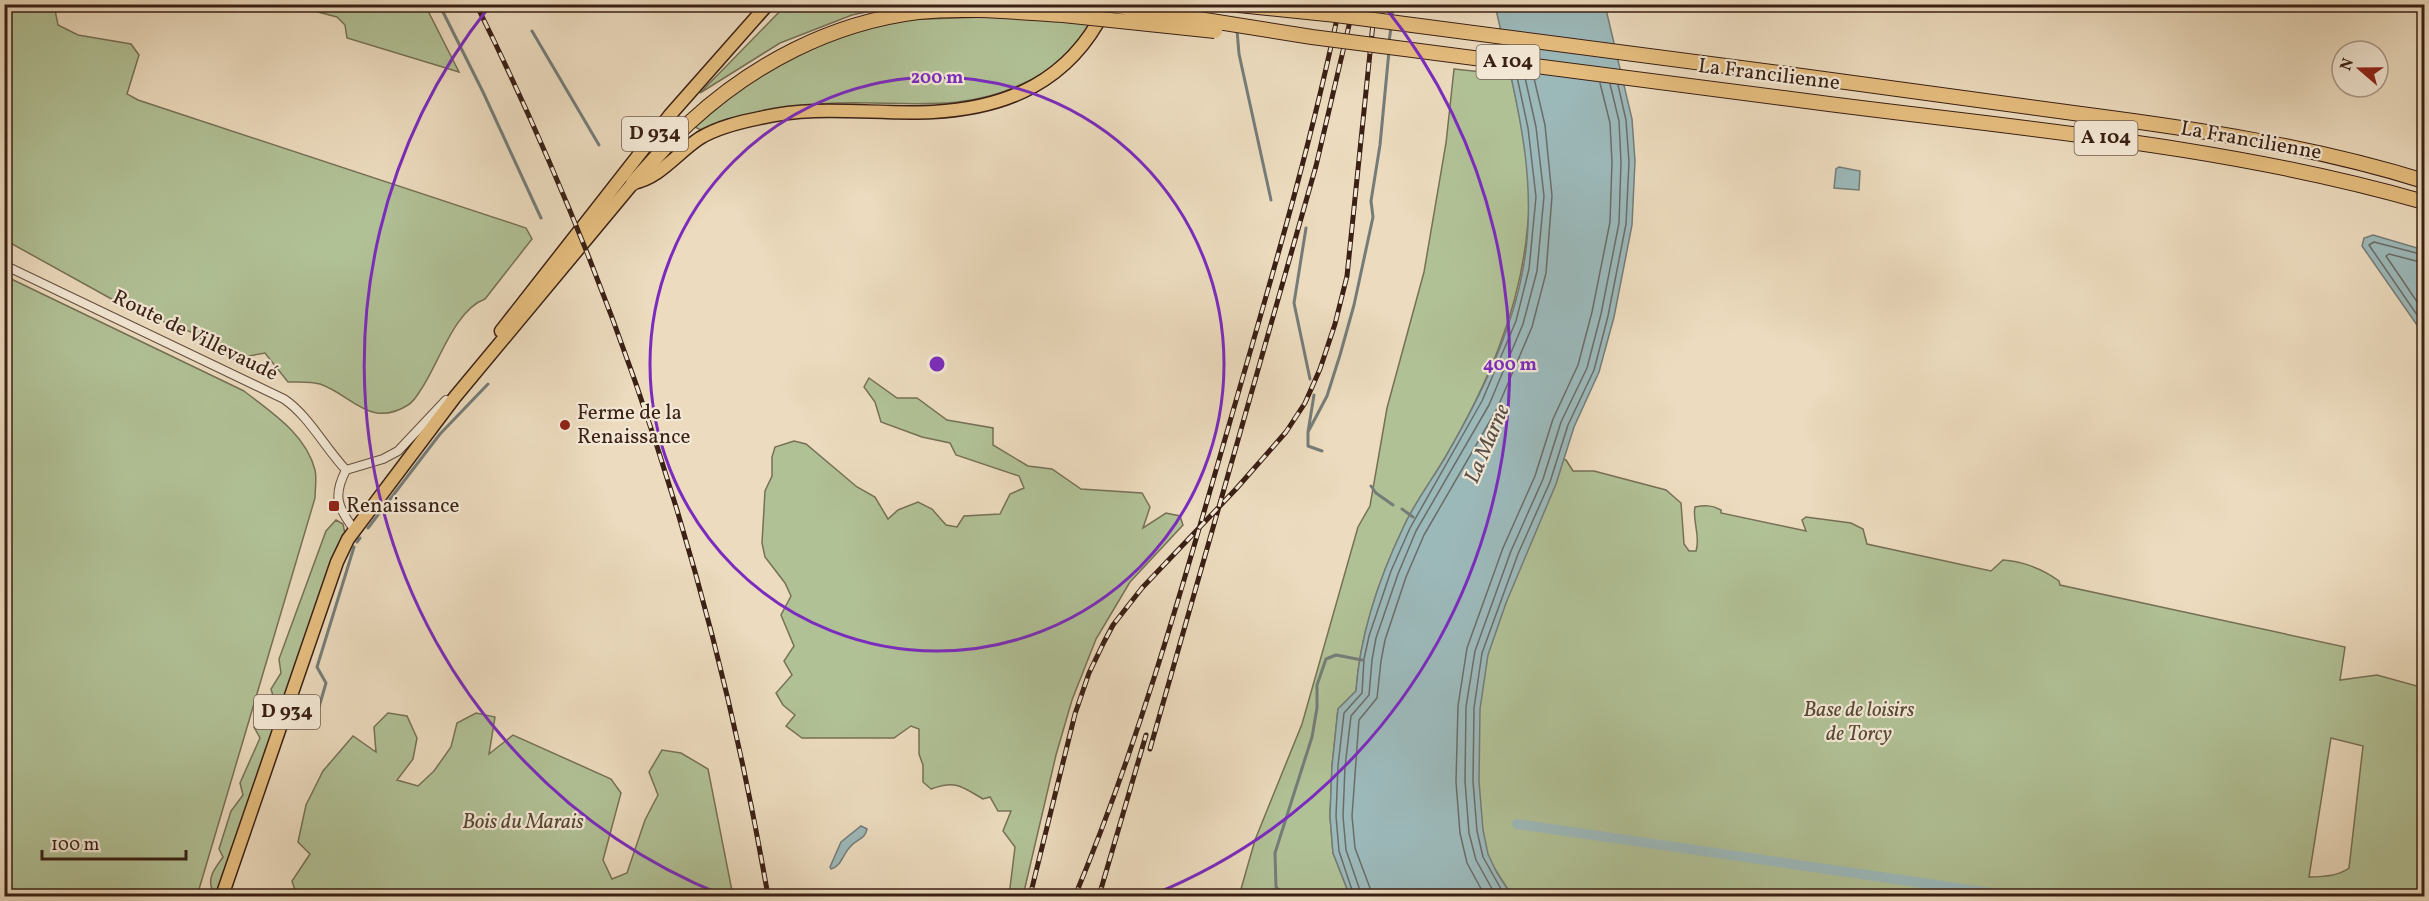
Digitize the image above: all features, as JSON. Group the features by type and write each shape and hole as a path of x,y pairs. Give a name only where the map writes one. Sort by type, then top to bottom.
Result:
{"highway":[{"name":"La Francilienne","path":"1106,4 1234,26 2189,150 2313,172 2424,202"},
{"name":"La Francilienne","path":"1229,4 1336,15 2193,128 2298,149 2389,170 2424,181"},
{"path":"1319,4 1336,15"},
{"path":"633,183 688,124 728,90 763,66 818,39 890,16 921,12 985,11 1063,15 1218,32 1234,26"}],"main road":[{"name":"D 934","path":"222,897 337,562 360,515 447,399 670,115 768,4"},
{"name":"D 934","path":"354,529 456,398 633,183 648,180 703,137 730,126 763,117 826,110 932,112 969,109 1003,100 1034,88 1055,72 1078,50 1096,26 1106,4"}],"street":[{"name":"Route de Villevaudé","path":"4,266 284,399 295,406 330,454 346,470"},
{"path":"354,529 339,503 339,484 346,470 383,459 398,451 447,399"}],"green space":[{"path":"787,4 900,5 852,15 780,43 700,93"},
{"path":"4,5 54,5 58,25 78,35 131,44 139,55 127,94 138,100 526,228 532,239 485,299 464,314 415,399 395,411 372,412 320,384 288,382 265,353 233,359 191,332 126,307 5,240"},
{"path":"291,5 425,5 459,72 347,38 345,25 337,17"},
{"path":"1012,16 1095,22 1054,66 1038,77 998,94 948,103 819,104 760,114 703,131 695,127 741,88 797,55 849,31 899,20"},
{"path":"1454,69 1511,75 1526,150 1530,196 1523,262 1517,291 1487,376 1461,430 1413,508 1395,546 1366,627 1356,691 1338,709 1330,816 1333,853 1350,896 1239,896 1255,840 1302,724 1358,527 1370,506 1387,408 1424,272 1446,143"},
{"path":"5,276 244,391 296,435 304,445 315,470 315,498 197,896 5,896"},
{"path":"869,378 897,398 917,398 947,420 993,428 993,445 1028,466 1052,469 1081,489 1142,493 1150,507 1143,528 1166,513 1180,516 1183,525 1130,582 1096,639 1072,700 1056,755 1023,896 1009,896 1015,847 1003,831 1011,811 998,811 990,797 983,799 958,786 947,785 931,789 923,782 923,765 919,754 919,729 911,726 894,738 802,738 786,726 795,715 783,705 776,693 792,675 784,661 794,646 781,615 791,596 785,583 765,557 762,543 765,491 772,476 772,457 775,447 794,441 806,444 857,487 875,497 888,519 898,510 918,502 932,509 946,525 957,527 964,516 1000,514 1010,494 1024,488 1019,476 956,455 950,443 922,437 881,422 875,402 864,387"},
{"name":"Base de loisirs de Torcy","path":"1560,458 1566,460 1573,471 1594,471 1666,490 1681,503 1684,544 1689,551 1696,551 1697,534 1694,512 1695,507 1699,506 1711,506 1721,510 1721,513 1806,531 1802,520 1806,517 1851,523 1863,529 1867,544 1991,571 2003,560 2018,562 2046,573 2059,581 2060,585 2345,647 2340,680 2377,675 2424,688 2424,896 1512,896 1479,844 1474,695 1495,631","holes":["2331,738 2363,746 2349,868 2335,874 2309,877"]},
{"path":"336,520 343,524 345,534 334,555 223,882 216,896 203,896 212,889 211,876 223,857 219,849 231,811 243,795 240,783 260,738 254,727 274,699 271,689 281,673 279,659 326,531"},
{"name":"Bois du Marais","path":"388,713 407,716 417,738 413,759 397,780 418,786 434,771 451,747 457,723 476,713 495,717 489,754 513,735 611,779 621,793 603,860 612,879 627,873 645,820 658,795 649,772 662,750 681,753 708,769 733,896 297,896 292,881 310,854 298,842 306,805 323,771 353,736 376,752 374,727"}],"water":[{"name":"La Marne","path":"1495,5 1605,5 1632,119 1635,161 1632,225 1614,317 1599,372 1574,427 1556,484 1506,603 1488,655 1480,709 1479,781 1483,830 1488,854 1512,896 1350,896 1333,853 1330,816 1338,709 1356,691 1366,627 1395,546 1413,508 1446,456 1482,389 1511,318 1523,269 1527,235 1527,169 1517,103"},
{"path":"1839,167 1860,171 1859,190 1834,188 1836,169"},
{"path":"2373,235 2424,250 2424,335 2362,246 2364,238"},
{"path":"861,826 867,829 864,835 852,844 840,863 831,869 841,842"}],"waterway":[{"path":"439,4 483,92 541,218"},
{"path":"1392,18 1393,4"},
{"path":"1389,42 1391,27"},
{"path":"1237,30 1239,54 1271,200"},
{"path":"532,31 599,145"},
{"path":"1308,432 1327,396 1340,355 1354,305 1373,217 1371,201 1380,145 1389,51"},
{"path":"1306,228 1294,303 1310,379"},
{"path":"368,528 440,434 488,384"},
{"path":"1314,395 1308,446 1322,451"},
{"path":"1371,486 1376,493 1393,505"},
{"path":"1402,509 1413,517"},
{"path":"357,542 360,538"},
{"path":"319,707 326,683 317,667 354,547"},
{"path":"1286,896 1276,887 1275,853 1312,737 1317,708 1317,685 1326,659 1336,655 1362,660"},
{"path":"1517,824 2012,896"}],"railway":[{"path":"476,4 527,111 573,219 616,328 655,440 720,666 746,780 768,896"},
{"path":"1075,896 1120,780 1177,604 1289,216 1340,4"},
{"path":"1150,749 1316,166 1354,4"},
{"path":"1030,896 1075,714 1089,673 1113,625 1142,588 1236,489 1286,432 1305,403 1320,369 1335,324 1347,276 1375,4"},
{"path":"1099,896 1146,735"}],"place":[{"name":"Ferme de la Renaissance","path":"565,425"},
{"name":"Renaissance","path":"334,506"}]}
